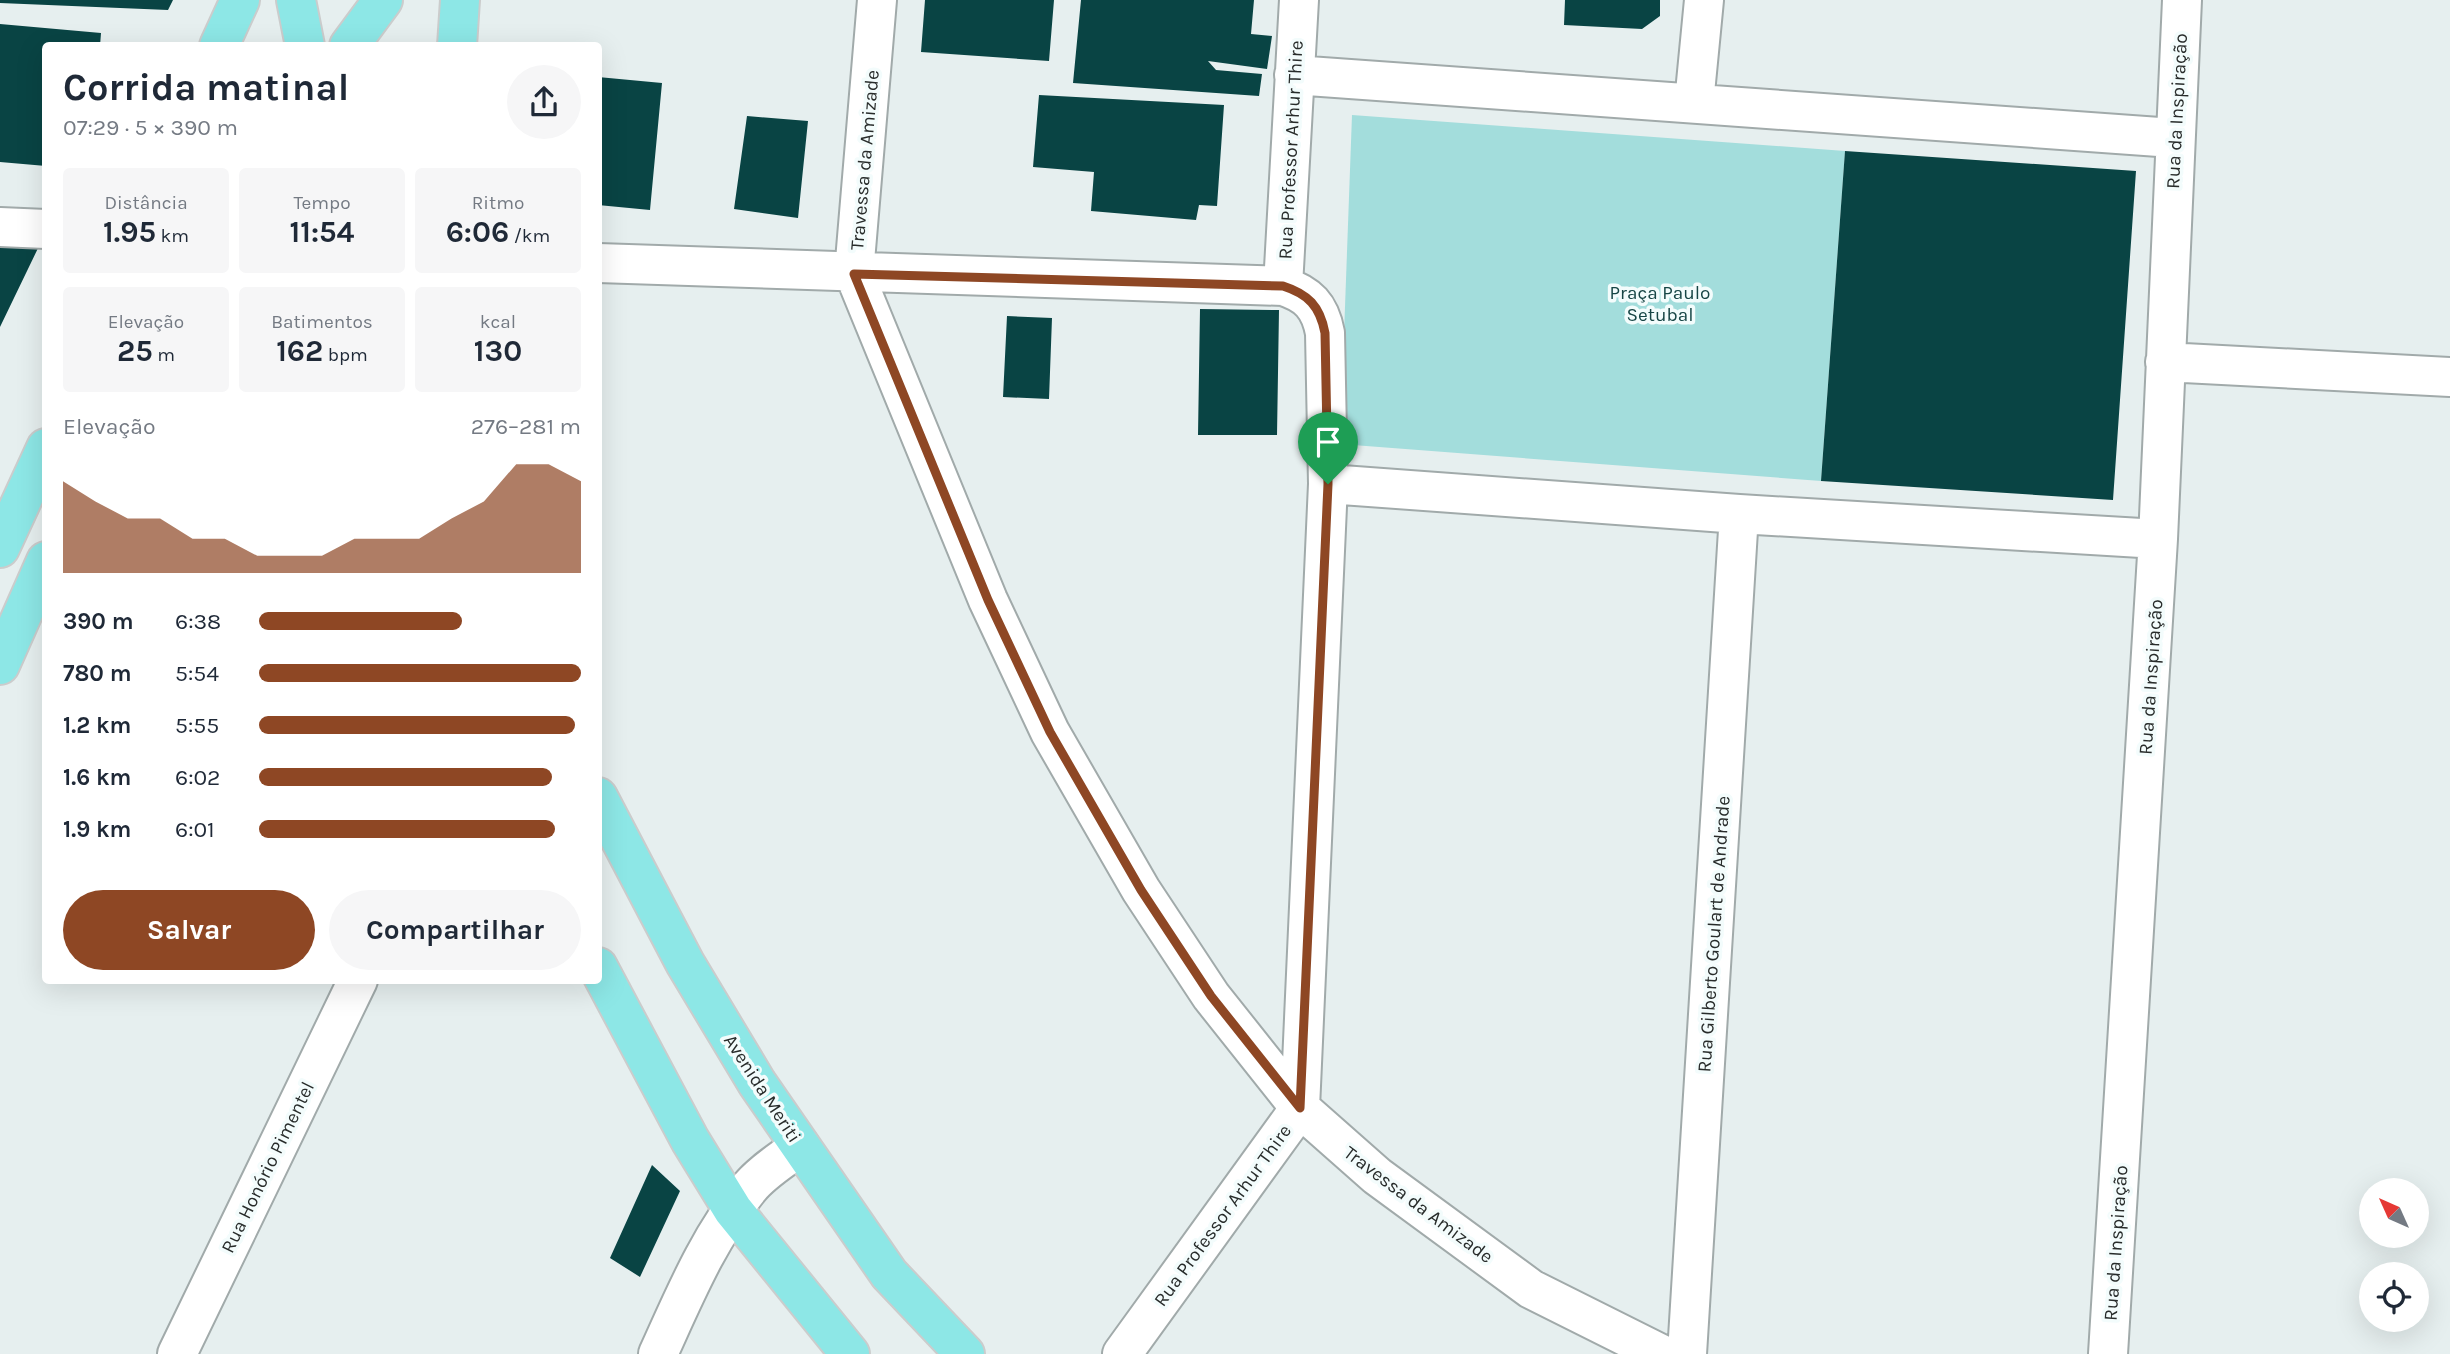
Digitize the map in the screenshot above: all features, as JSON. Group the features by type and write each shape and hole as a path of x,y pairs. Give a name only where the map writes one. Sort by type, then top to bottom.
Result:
{"main road":[{"path":"221,42 240,0"},
{"path":"296,0 303,42"},
{"path":"352,42 383,0"},
{"path":"457,42 460,0"},
{"path":"0,548 42,457"},
{"path":"0,665 42,570"},
{"name":"Avenida Meriti","path":"602,807 611,828 685,963 757,1083 889,1274 965,1354"},
{"path":"602,975 690,1140 733,1210 849,1354"}],"street":[{"name":"Travessa da Amizade","path":"877,0 854,274 988,600 1050,732 1141,890 1197,975 1300,1108 1377,1176 1531,1289 1661,1354"},
{"name":"Rua Professor Arhur Thire","path":"1122,1354 1300,1108 1328,484 1325,333 1322,316 1303,293 1283,286 1298,0"},
{"path":"1694,103 1704,0"},
{"name":"Rua da Inspiração","path":"2108,1354 2158,539 2173,138 2182,0"},
{"path":"1294,75 2173,138"},
{"path":"0,227 42,229"},
{"path":"602,263 854,274 1283,286"},
{"path":"2165,362 2450,377"},
{"path":"1328,484 1739,514 2158,539"},
{"name":"Rua Gilberto Goulart de Andrade","path":"1687,1354 1739,514"},
{"name":"Rua Honório Pimentel","path":"177,1354 356,984"},
{"path":"658,1354 692,1279 733,1210 752,1185 800,1146"}],"green space":[{"name":"Praça Paulo Setubal","path":"1352,115 1845,151 1821,481 1340,444"}],"building":[{"path":"0,0 173,0 168,10 0,3"},
{"path":"925,0 1054,0 1049,61 921,52"},
{"path":"1081,0 1254,0 1251,34 1272,36 1267,69 1208,61 1216,70 1262,74 1259,96 1073,83"},
{"path":"1565,0 1660,0 1660,16 1642,29 1564,25"},
{"path":"0,24 101,33 100,42 42,42 42,166 0,162"},
{"path":"602,77 662,83 650,210 602,205"},
{"path":"1039,95 1224,105 1217,206 1199,205 1196,220 1091,211 1094,172 1033,167"},
{"path":"747,116 808,121 798,218 734,209"},
{"path":"1845,151 2136,171 2113,500 1821,481"},
{"path":"0,240 41,242 0,327"},
{"path":"1200,309 1279,310 1277,435 1198,435"},
{"path":"1007,316 1052,318 1049,399 1003,397"},
{"path":"652,1165 680,1191 640,1277 610,1258"}],"route":[{"path":"854,274 1283,286 1303,293 1322,316 1325,333 1328,484 1324,580 1300,1108 1211,996 1141,890 1050,732 988,600 922,445 854,274"}]}
